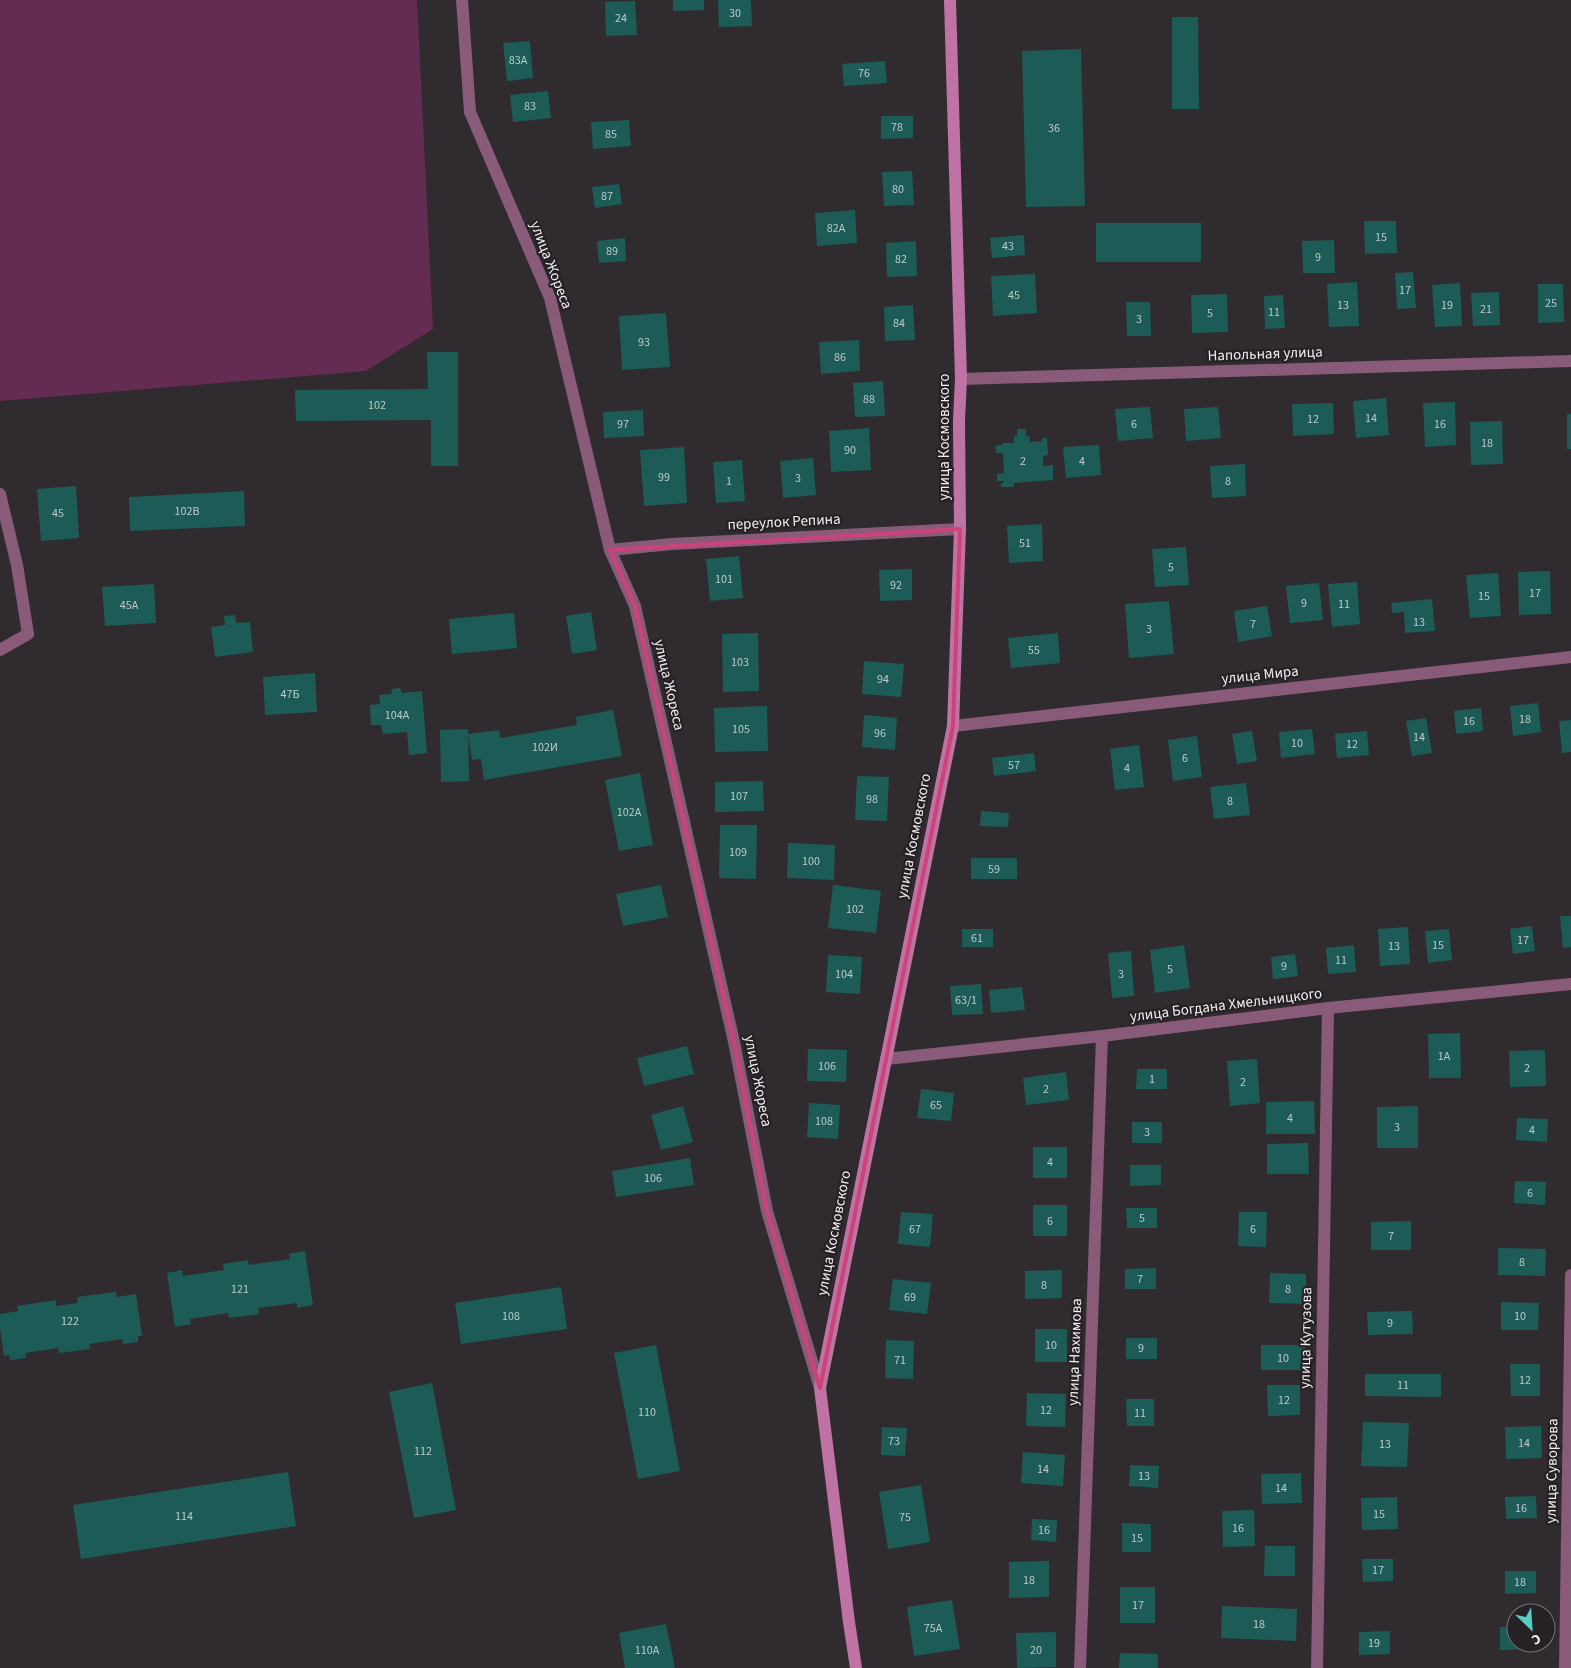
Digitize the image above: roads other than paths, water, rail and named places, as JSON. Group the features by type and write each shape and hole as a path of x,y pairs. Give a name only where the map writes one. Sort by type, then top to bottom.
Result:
{"main road":[{"name":"улица Космовского","path":"856,1668 848,1622 820,1388 953,726 960,529 959,421 961,379 950,0"}],"street":[{"name":"улица Жореса","path":"462,0 470,112 550,298 610,550 635,606 734,1042 767,1211 820,1388"},
{"name":"Напольная улица","path":"961,379 1571,361"},
{"path":"0,494 17,565 28,634 0,650"},
{"name":"переулок Репина","path":"610,550 682,544 960,529"},
{"name":"улица Мира","path":"953,726 1571,657"},
{"name":"улица Богдана Хмельницкого","path":"886,1059 1102,1036 1328,1008 1571,984"},
{"name":"улица Кутузова","path":"1317,1668 1328,1008"},
{"name":"улица Нахимова","path":"1080,1668 1102,1036"},
{"name":"улица Суворова","path":"1565,1668 1571,1275"}]}
